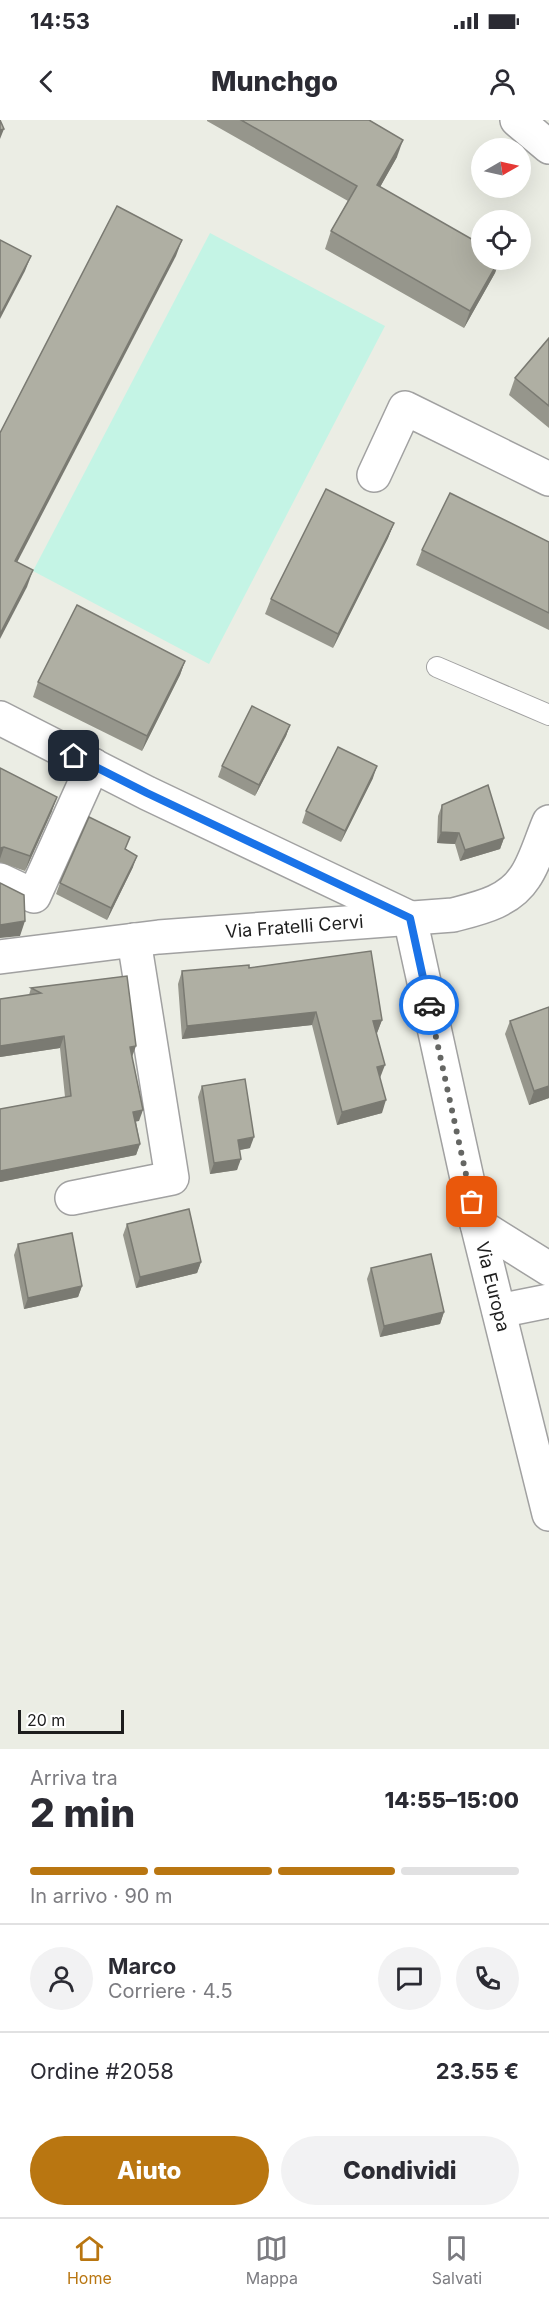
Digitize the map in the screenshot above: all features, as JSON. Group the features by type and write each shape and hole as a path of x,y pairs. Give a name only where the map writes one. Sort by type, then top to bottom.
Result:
{"street":[{"path":"517,120 549,147"},
{"path":"374,475 405,408 549,479"},
{"path":"0,718 410,918"},
{"path":"0,880 34,896 93,765"},
{"name":"Via Fratelli Cervi","path":"0,957 134,940 453,915 485,906 507,896 526,877 549,822"},
{"name":"Via Europa","path":"410,918 477,1224 549,1514"},
{"path":"72,1198 172,1178 134,940"},
{"path":"477,1224 549,1269"},
{"path":"499,1311 549,1301"}],"lane":[{"path":"437,667 549,715"}],"shaded area":[{"path":"210,233 385,326 209,664 33,571"}],"building":[{"path":"241,120 369,120 403,140 377,185 471,239 471,270 493,270 470,311 331,231 357,186"},
{"path":"117,206 182,240 15,561 33,570 0,634 0,433"},
{"path":"0,240 31,256 0,315"},
{"path":"549,338 549,406 515,378"},
{"path":"326,489 394,523 338,634 271,599"},
{"path":"450,493 549,542 549,613 422,550"},
{"path":"77,605 185,661 147,736 38,682"},
{"path":"252,706 290,725 259,785 222,766"},
{"path":"338,747 377,766 345,831 306,811"},
{"path":"0,768 57,797 30,856 4,847 0,848"},
{"path":"488,785 504,838 465,850 459,833 441,832 442,805"},
{"path":"89,817 130,837 125,849 137,856 111,908 60,883"},
{"path":"0,883 24,895 25,921 0,925"},
{"path":"371,951 382,1020 373,1021 385,1065 377,1067 386,1100 342,1112 316,1012 187,1026 182,971 249,965 249,968"},
{"path":"127,976 136,1046 130,1047 143,1110 133,1112 140,1144 0,1171 0,1109 71,1096 64,1036 0,1046 0,999 41,993 31,988"},
{"path":"549,1007 549,1086 534,1091 510,1021"},
{"path":"245,1079 254,1137 238,1140 241,1159 214,1163 202,1086"},
{"path":"189,1209 201,1262 140,1277 127,1224"},
{"path":"72,1233 82,1286 28,1298 18,1244"},
{"path":"431,1254 444,1312 384,1326 371,1268"}],"way so far":[{"path":"429,1005 472,1202"}],"route":[{"path":"74,756 410,918 429,1005"}]}
